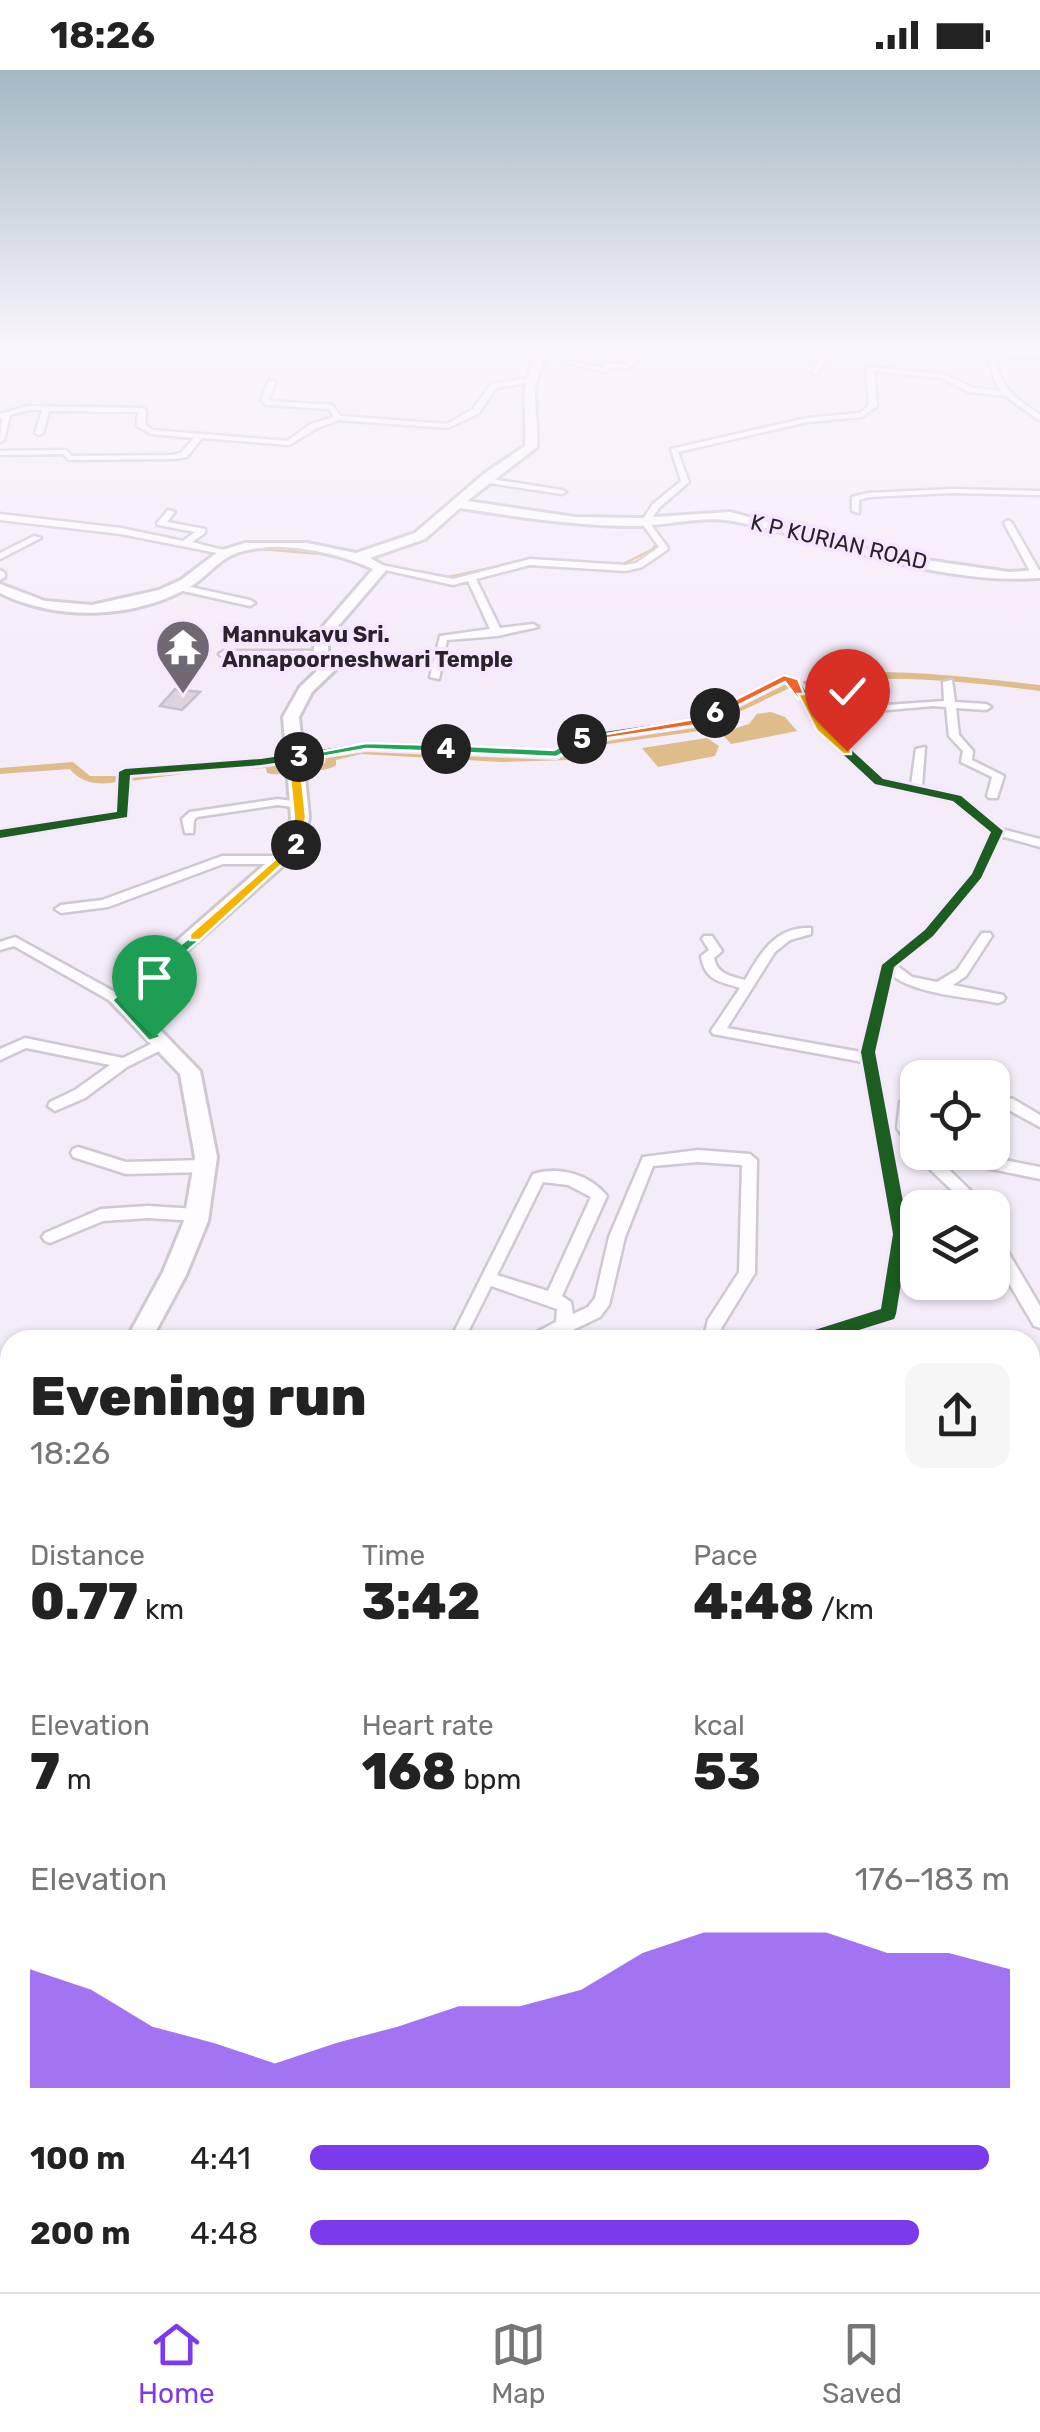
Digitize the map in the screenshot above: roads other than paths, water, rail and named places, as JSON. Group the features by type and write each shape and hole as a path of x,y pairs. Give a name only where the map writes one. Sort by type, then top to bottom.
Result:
{"street":[{"path":"67,454 69,458 185,454"},
{"path":"119,1000 295,847 298,804 291,717 305,690 330,666 321,654 321,637 330,622 360,596 409,541 520,454"},
{"path":"0,517 121,530 228,552 288,547 359,557 381,568 442,581 472,579 530,562 619,568 639,565 664,548 642,522 650,505 676,486 680,477 667,454"},
{"path":"485,480 562,492"},
{"path":"856,511 855,499 868,495 952,490 1040,493"},
{"name":"K P KURIAN ROAD","path":"460,504 575,521 642,522 730,516 883,558 1009,576 1039,574"},
{"path":"171,512 160,523 202,531 186,543"},
{"path":"1008,523 1039,574"},
{"path":"0,556 36,538"},
{"path":"359,557 409,541"},
{"path":"0,588 34,606 70,610 113,605 177,587 228,552"},
{"path":"472,579 497,633"},
{"path":"177,587 250,603"},
{"path":"435,677 442,638 533,627"},
{"path":"224,654 321,654"},
{"path":"0,834 123,814 124,772 294,760 366,746 556,754 584,738 697,722 784,678 794,681 821,728 879,782 958,798 997,831 1040,844"},
{"path":"948,682 946,701 956,719 954,736 968,752 966,762 998,776 992,796"},
{"path":"811,714 868,706 986,707"},
{"path":"916,789 921,749"},
{"path":"188,831 188,819 194,814 278,802 298,804"},
{"path":"837,1330 888,1314 901,1234 870,1058 888,965 929,934 977,875 997,831"},
{"path":"61,909 132,896 222,860 282,860"},
{"path":"806,930 790,932 776,941 718,1030 870,1058"},
{"path":"936,988 956,980 970,968 973,952 986,936"},
{"path":"708,939 716,951 707,956 709,968 719,977 748,986"},
{"path":"0,946 14,941 119,1000 190,1072 205,1166 197,1215 174,1274 143,1330"},
{"path":"888,965 908,981 998,998"},
{"path":"0,1056 25,1042 124,1063"},
{"path":"55,1106 162,1044"},
{"path":"1010,1104 1040,1122"},
{"path":"78,1154 126,1168 205,1166"},
{"path":"557,1330 594,1312 603,1300 617,1237 648,1160 698,1156 750,1160 747,1272 713,1330"},
{"path":"1010,1167 1040,1173"},
{"path":"938,1170 957,1190"},
{"path":"460,1330 538,1178 551,1175 590,1187 599,1196 552,1300"},
{"path":"50,1237 101,1215 197,1215"},
{"path":"1010,1270 1040,1322"},
{"path":"487,1278 566,1307 564,1326"}],"waterway":[{"path":"621,565 653,549 657,542"},
{"path":"234,553 261,549 334,555"},
{"path":"444,578 532,559"},
{"path":"801,683 890,675 1040,688"},
{"path":"309,768 331,765 330,758 361,751 501,759 569,757 584,744 695,729 791,685"},
{"path":"248,766 271,764 271,771 285,770"},
{"path":"0,771 73,765 86,778 118,779"},
{"path":"130,778 210,768"}],"place":[{"name":"Mannukavu Sri. Annapoorneshwari Temple","path":"183,696"}]}
